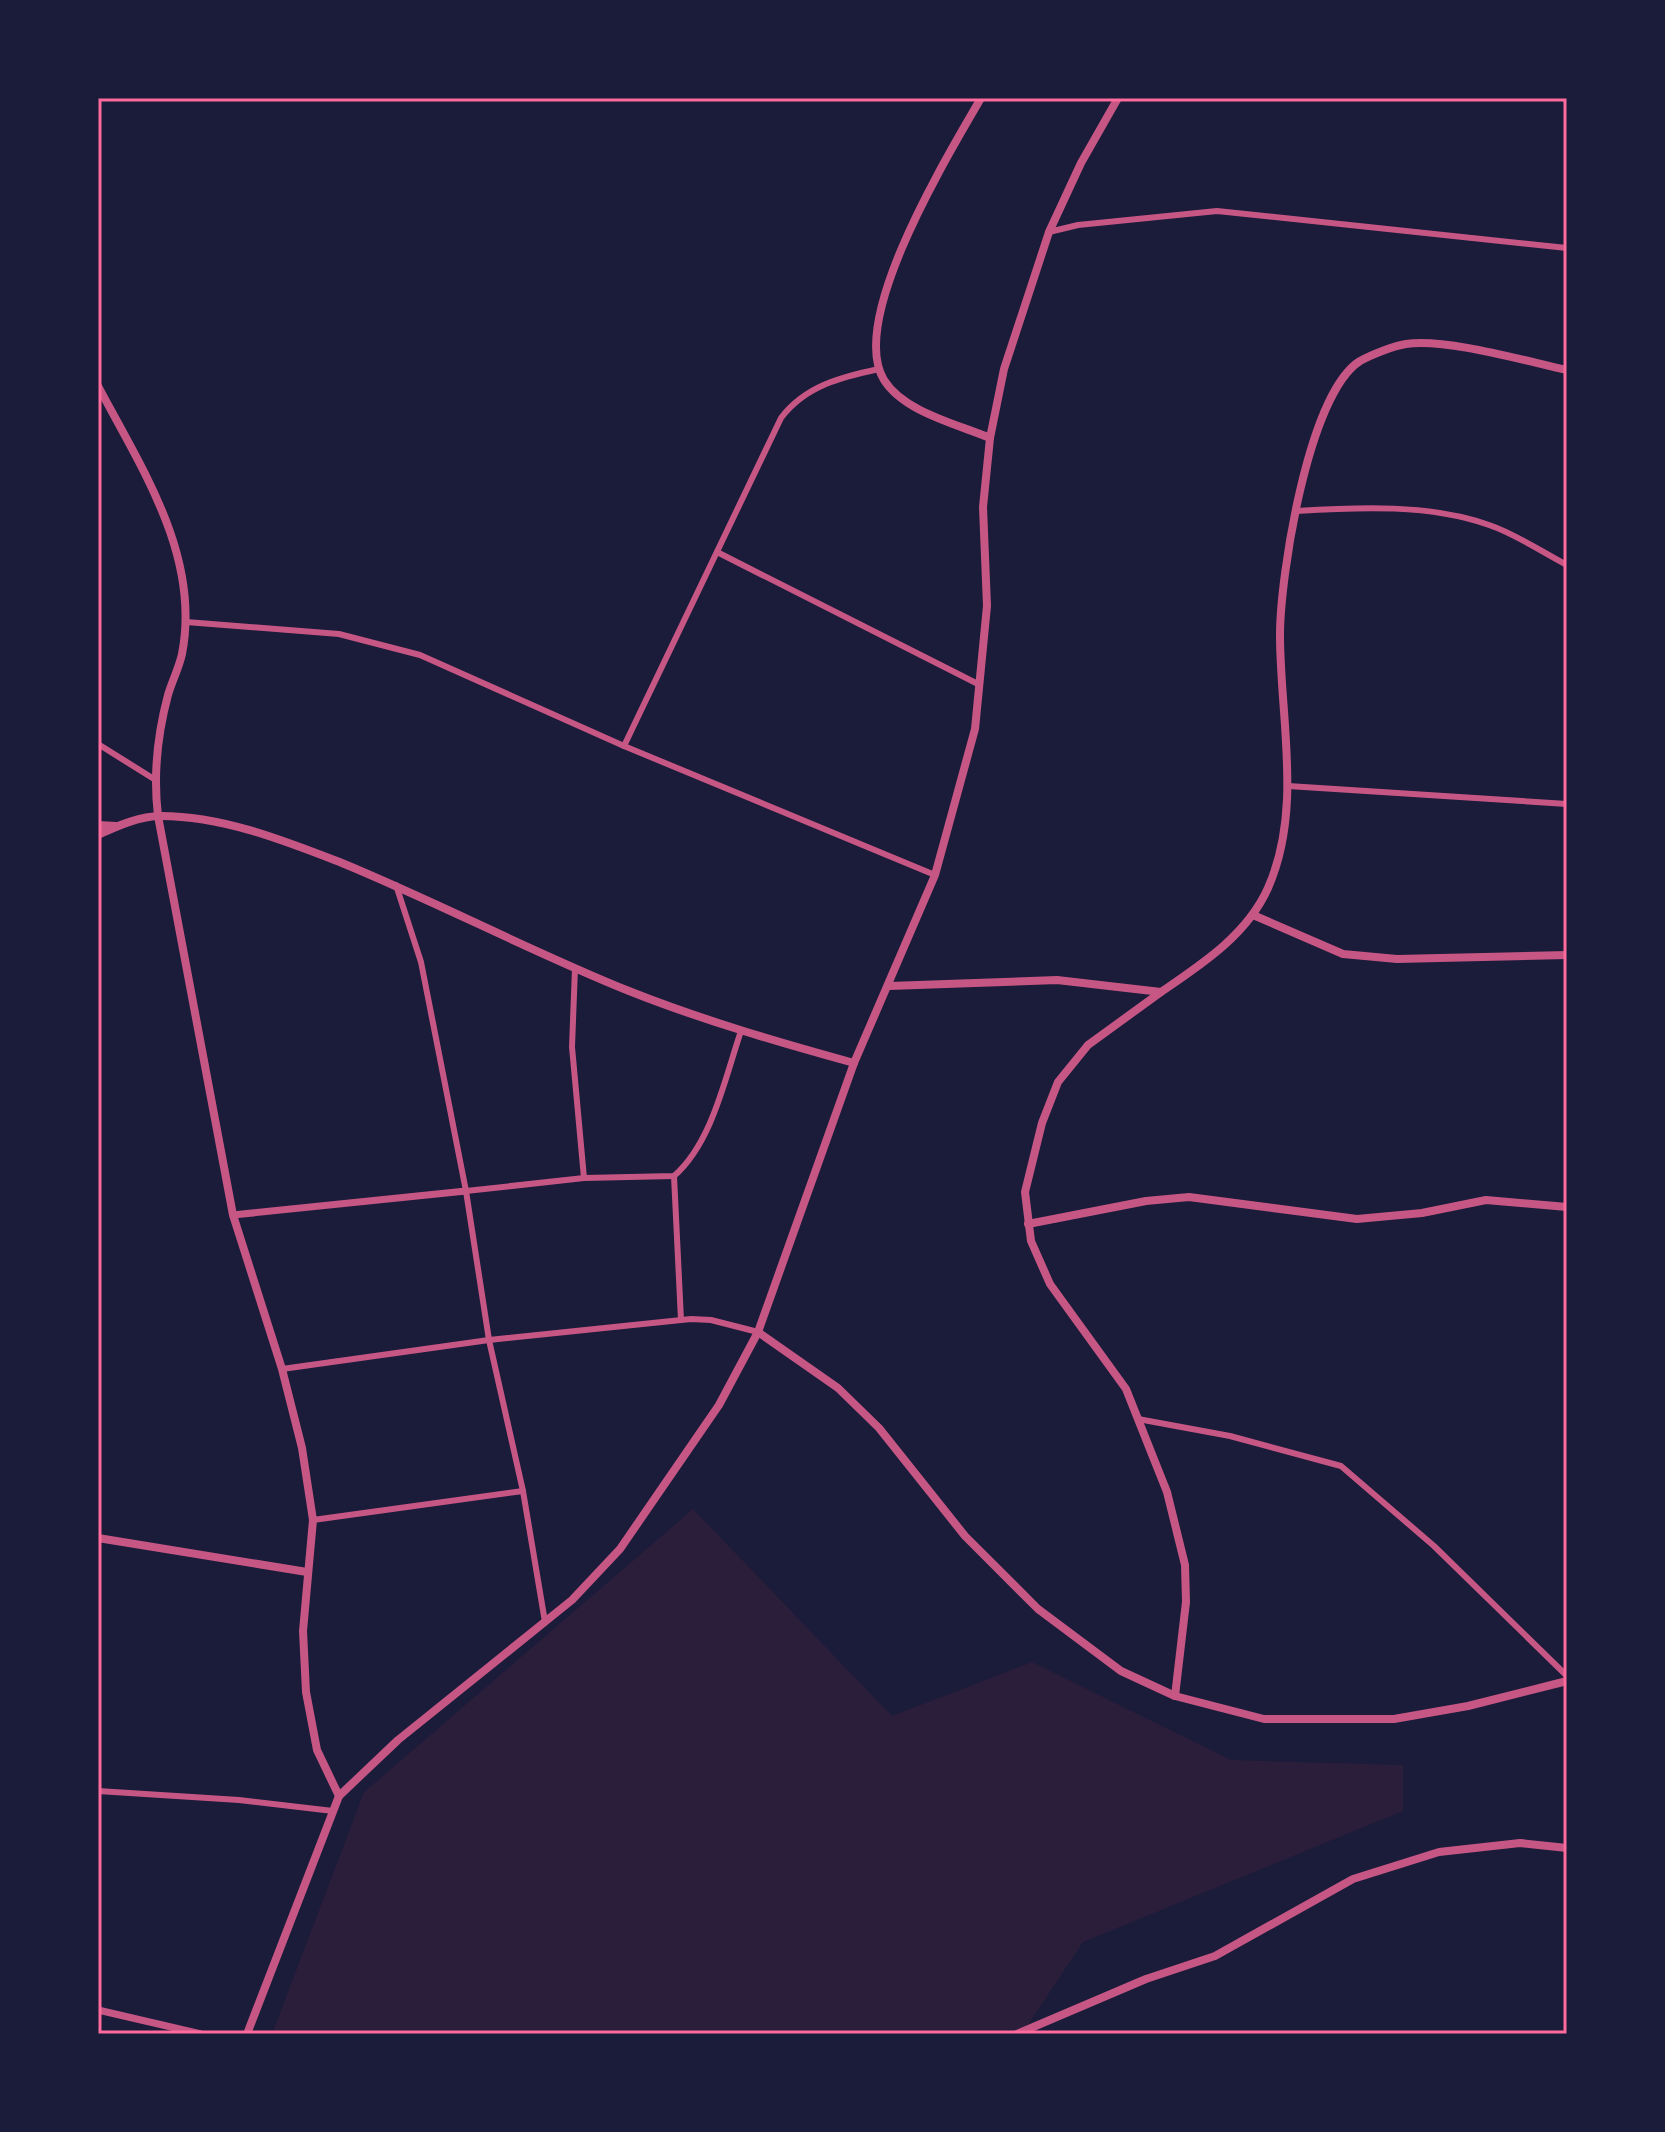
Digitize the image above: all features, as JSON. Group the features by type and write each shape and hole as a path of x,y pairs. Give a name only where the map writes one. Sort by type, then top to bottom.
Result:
{"street":[{"path":"981,98 891,275 877,319 875,344 879,369 885,382 919,408 990,438"},
{"path":"247,2034 339,1796 357,1775 408,1731 545,1622 601,1570 644,1516 719,1405 758,1332 854,1063 935,875 975,729 987,606 983,507 990,438 1004,369 1049,232 1081,163 1118,98"},
{"path":"1175,1696 1184,1643 1185,1565 1167,1492 1126,1389 1050,1284 1031,1241 1025,1192 1042,1123 1058,1082 1088,1045 1207,962 1253,915 1269,886 1285,823 1288,786 1280,636 1283,572 1317,435 1337,387 1359,362 1405,344 1452,348 1567,370"},
{"path":"98,386 176,546 187,592 182,657 159,732 154,779 158,816 233,1215 282,1369 302,1448 313,1520 303,1631 306,1692 317,1750 339,1796"},
{"path":"98,835 117,826 158,816 225,824 293,843 396,885 575,968 741,1031 854,1063"},
{"path":"98,825 117,826"},
{"path":"1253,915 1343,954 1397,959 1567,955"},
{"path":"889,986 1057,980 1161,992"},
{"path":"233,1215 466,1191"},
{"path":"1028,1224 1146,1201 1189,1197 1357,1219 1422,1213 1486,1200 1567,1207"},
{"path":"758,1332 848,1398 879,1428 965,1536 1038,1609 1121,1671 1175,1696 1264,1719 1394,1719 1468,1706 1567,1678"},
{"path":"98,1538 307,1572"},
{"path":"1017,2034 1146,1979 1215,1956 1353,1879 1439,1852 1520,1843 1567,1848"},
{"path":"98,2010 201,2034"}],"lane":[{"path":"1049,232 1078,225 1217,211 1567,248"},
{"path":"624,746 789,408 803,395 827,383 879,369"},
{"path":"1297,511 1376,509 1459,516 1491,525 1567,565"},
{"path":"717,552 978,684"},
{"path":"186,622 339,634 420,655 624,746 935,875"},
{"path":"98,744 154,779"},
{"path":"1288,786 1567,804"},
{"path":"396,885 421,962 466,1191 489,1340 523,1491 545,1622"},
{"path":"575,968 572,1047 584,1178"},
{"path":"466,1191 584,1178 674,1176 686,1166 705,1130 741,1031"},
{"path":"674,1176 681,1320"},
{"path":"282,1369 489,1340 681,1320 711,1320 758,1332"},
{"path":"1138,1419 1230,1436 1341,1466 1434,1546 1567,1678"},
{"path":"313,1520 523,1491"},
{"path":"98,1791 239,1800 333,1811"}],"shaded area":[{"path":"693,1509 892,1716 1032,1662 1231,1760 1403,1765 1403,1811 1083,1942 1022,2034 272,2034 364,1792"}]}
